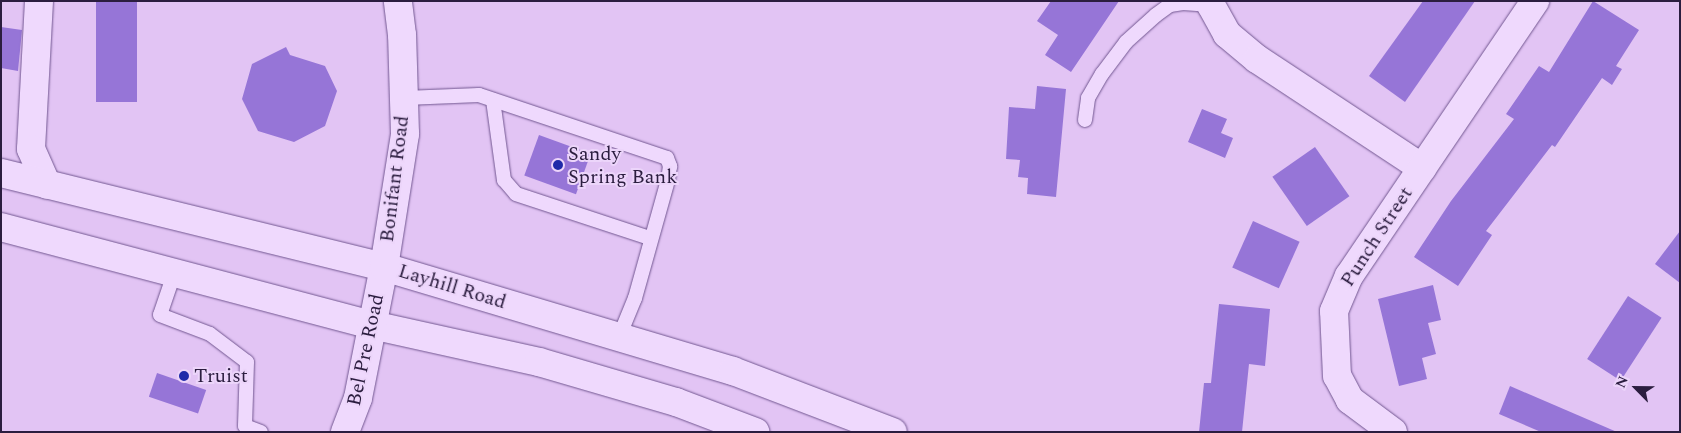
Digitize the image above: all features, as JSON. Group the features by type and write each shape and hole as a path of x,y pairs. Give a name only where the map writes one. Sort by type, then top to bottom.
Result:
{"main road":[{"path":"39,1 31,149 47,185"},
{"name":"Bonifant Road","path":"384,266 405,134 398,1"},
{"name":"Punch Street","path":"1393,432 1350,400 1337,376 1334,311 1349,276 1536,1"},
{"name":"Punch Street","path":"1211,3 1228,34 1257,59 1422,168"},
{"name":"Layhill Road","path":"1,173 384,266 733,371 893,432"},
{"path":"1,226 372,325 539,362 676,402 755,432"},
{"name":"Bel Pre Road","path":"345,432 358,398 384,266"}],"lane":[{"path":"1084,120 1088,98 1102,74 1126,42 1170,5 1211,3"},
{"path":"404,98 478,95 666,158 670,166 668,180 634,298 619,337"},
{"path":"493,100 504,180 516,194 650,238"},
{"path":"175,272 160,315 210,334 247,362 245,426 261,432"}],"building":[{"path":"96,1 137,1 137,102 96,102"},
{"path":"1051,1 1119,1 1071,72 1045,55 1058,35 1037,21"},
{"path":"1423,1 1475,1 1405,102 1369,76"},
{"path":"1593,1 1639,30 1616,66 1622,69 1612,85 1602,78 1555,147 1552,145 1486,231 1492,235 1458,286 1414,257 1451,201 1514,119 1506,114 1539,66 1549,72"},
{"path":"1,27 22,30 18,71 1,68"},
{"path":"286,47 290,55 325,66 337,91 325,126 294,142 258,131 242,99 252,64"},
{"path":"1037,86 1066,89 1056,197 1027,194 1028,178 1018,177 1020,160 1006,159 1009,107 1035,109"},
{"path":"1202,109 1227,119 1221,133 1233,138 1225,158 1188,142"},
{"name":"Sandy Spring Bank","path":"539,135 591,154 576,194 524,175"},
{"path":"1315,147 1349,196 1307,226 1272,177"},
{"path":"1253,221 1300,242 1279,288 1232,268"},
{"path":"1680,231 1680,283 1655,264"},
{"path":"1433,285 1441,320 1428,323 1436,354 1422,358 1427,379 1399,386 1378,299"},
{"path":"1628,296 1662,318 1621,381 1587,359"},
{"path":"1219,304 1270,309 1265,366 1249,364 1242,432 1199,432 1204,383 1211,383"},
{"name":"Truist","path":"157,373 206,390 198,414 149,397"},
{"path":"1510,386 1617,432 1541,432 1499,414"}],"place":[{"name":"Sandy Spring Bank","path":"558,165"},
{"name":"Truist","path":"184,376"}]}
